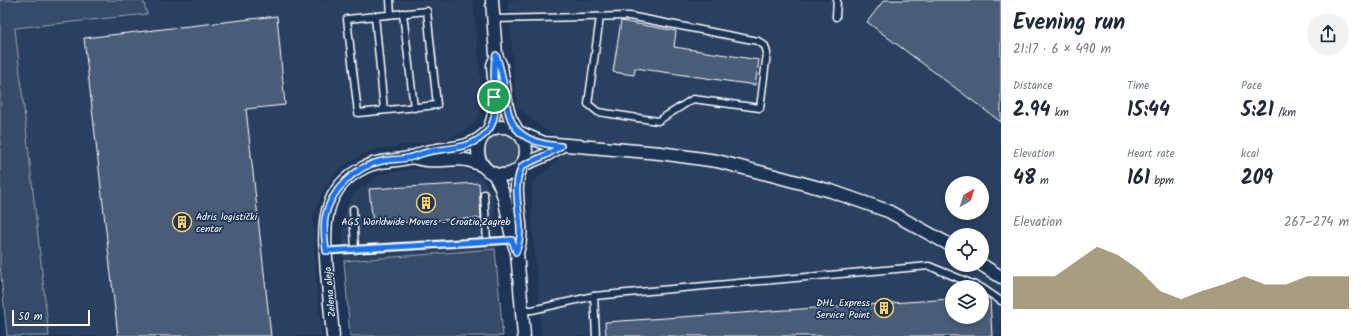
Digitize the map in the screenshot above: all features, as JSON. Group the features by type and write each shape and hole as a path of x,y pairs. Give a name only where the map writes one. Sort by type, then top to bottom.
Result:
{"street":[{"name":"Zelena aleja","path":"492,0 496,55 501,66 507,107 510,118 527,148 527,154 516,184 521,242 516,252"},
{"name":"Zelena aleja","path":"483,166 478,152 494,114 493,65 496,55"},
{"name":"Zelena aleja","path":"333,336 326,251 325,218 334,196 348,179 364,167 377,162 412,157 425,152 461,147 474,143 486,133 500,127 513,129 518,132"},
{"path":"518,132 544,144 660,153 717,161 831,191 888,211 945,242"},
{"path":"494,174 507,175 561,146"},
{"name":"Zelena aleja","path":"412,157 427,160 462,159 474,161 494,174 505,194 512,240 516,252 524,336"},
{"path":"989,269 1001,277"}],"lane":[{"path":"390,0 391,14"},
{"path":"836,18 837,0"},
{"path":"427,11 437,105 358,113 348,19 391,14 427,11"},
{"path":"403,13 414,108"},
{"path":"375,16 384,110"},
{"path":"493,19 628,16 758,41 765,46 767,53 760,108 693,99 658,121 598,112 588,104 600,17"},
{"path":"484,194 487,242"},
{"path":"353,209 356,250"},
{"path":"326,251 512,240"},
{"path":"521,310 532,310 594,296 929,266 964,280"},
{"path":"989,293 1001,301"},
{"path":"594,296 596,336"}],"shaded area":[{"path":"0,0 143,0 147,14 15,28 49,336 7,336 0,265"},
{"path":"143,0 473,0 483,105 478,118 465,131 446,139 372,150 343,166 332,177 323,190 313,216 316,284 322,336 49,336 15,27 147,15"},
{"path":"508,0 1001,0 1001,336 542,336 532,219 532,183 559,160 556,138 517,107"},
{"path":"503,132 513,135 518,140 521,150 518,160 513,165 503,168 493,165 488,160 485,150 488,140 493,135"},
{"path":"444,165 460,167 477,175 486,183 494,197 498,249 344,261 342,224 346,207 353,195 362,187 382,174"},
{"path":"495,249 503,336 350,336 344,261"}],"building":[{"path":"884,0 1001,0 1001,122 867,22"},
{"name":"Adris logistički centar","path":"277,16 285,105 246,109 271,336 118,336 84,38"},
{"path":"621,21 676,31 674,47 759,60 755,85 635,68 634,75 613,72"},
{"name":"AGS Worldwide Movers - Croatia,Zagreb","path":"479,183 481,218 373,224 369,189"},
{"name":"DHL Express Service Point","path":"989,298 992,336 606,336 605,322 945,299 945,324 989,324"}],"place":[{"name":"AGS Worldwide Movers - Croatia,Zagreb","path":"426,203"},
{"name":"Adris logistički centar","path":"182,222"},
{"name":"DHL Express Service Point","path":"884,308"}],"route":[{"path":"496,55 501,66 507,107 515,128 518,132 532,140 544,144 561,146 522,166 518,174 516,184 521,242 516,252 512,240 326,251 324,230 325,218 334,196 348,179 364,167 381,161 412,157 425,152 461,147 474,143 488,131 494,119 494,97 493,65 496,55"}]}
